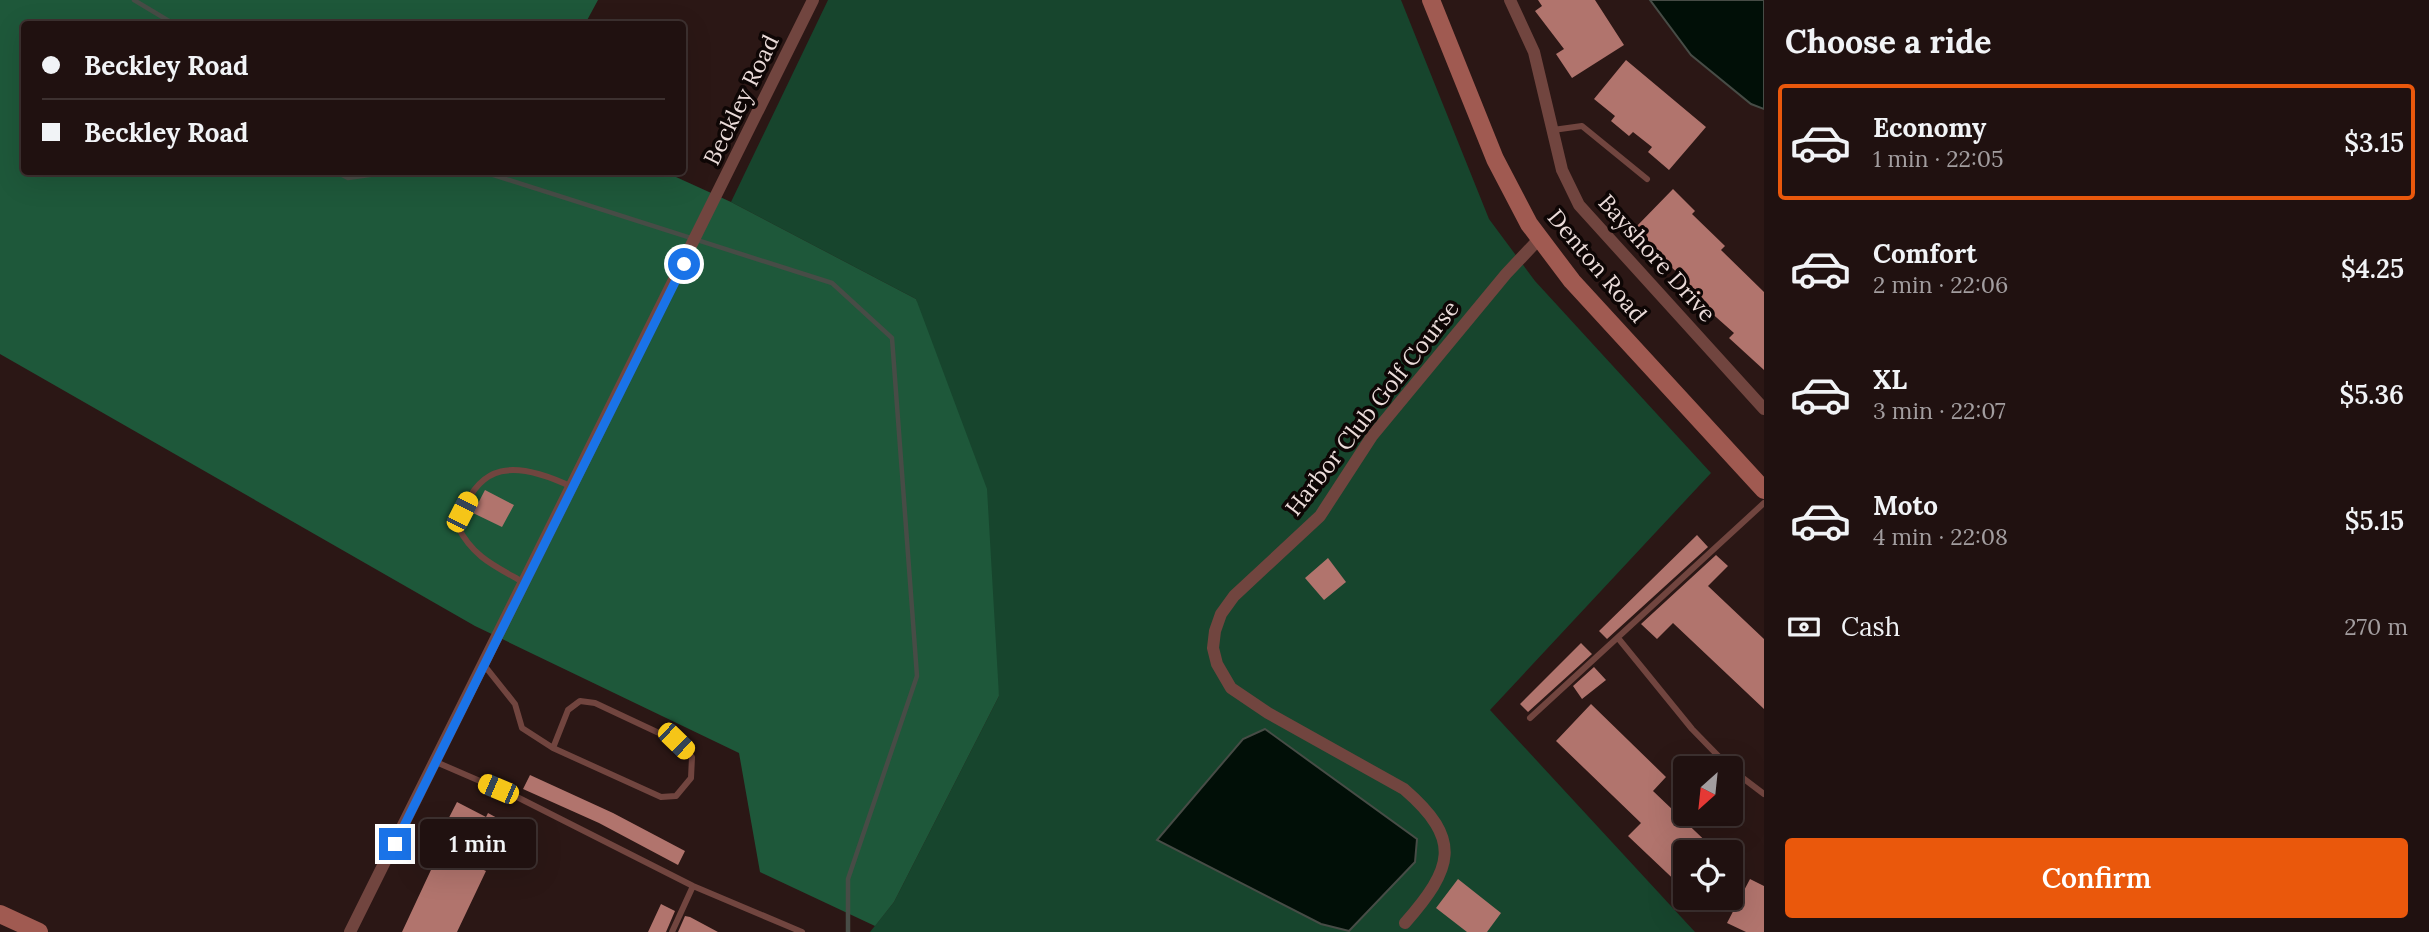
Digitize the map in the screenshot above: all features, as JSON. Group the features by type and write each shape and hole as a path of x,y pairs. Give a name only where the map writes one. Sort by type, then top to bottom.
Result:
{"street":[{"name":"Beckley Road","path":"352,931 813,0"},
{"name":"Denton Road","path":"1431,0 1495,159 1511,194 1539,239 1572,281 1764,490"},
{"name":"Bayshore Drive","path":"1510,0 1534,52 1562,170 1579,205 1764,409"},
{"name":"Harbor Club Golf Course","path":"1405,923 1422,904 1441,870 1445,845 1439,825 1404,789 1268,713 1231,688 1217,664 1213,648 1215,631 1221,614 1234,596 1320,516 1372,436 1506,274 1539,239"},
{"path":"0,914 39,932"}],"lane":[{"path":"1552,130 1582,126 1647,179"},
{"path":"525,583 480,557 466,542 458,527 462,512 475,486 501,470 533,470 572,487"},
{"path":"1530,718 1764,503"},
{"path":"1618,638 1692,729 1719,756"},
{"path":"484,665 515,704 522,728 553,748 661,797 676,796 691,778 692,757 676,741 595,702 580,701 568,710 553,748"},
{"path":"436,762 519,798 692,886 802,932"},
{"path":"1743,777 1764,794"},
{"path":"672,932 692,886"}],"green space":[{"path":"0,0 598,0 587,21 21,21 21,175 672,175 731,202 916,299 987,489 999,696 894,902 875,926 760,872 739,753 475,626 0,354"},
{"path":"828,0 1401,0 1489,219 1535,281 1711,473 1490,710 1695,932 870,932 894,902 999,696 916,299 731,202"}],"shaded area":[{"path":"1650,0 1764,0 1764,109 1751,104 1691,55"},
{"path":"1265,729 1417,839 1415,862 1349,931 1321,924 1157,840 1243,739"}],"building":[{"path":"1538,0 1595,0 1624,45 1572,78 1556,54 1564,49 1535,11 1542,6"},
{"path":"1626,60 1706,127 1669,170 1648,152 1652,147 1633,132 1629,136 1611,121 1615,116 1594,99"},
{"path":"1673,189 1695,211 1692,214 1725,246 1721,250 1764,292 1764,370 1729,338 1734,333 1681,286 1686,281 1649,251 1654,246 1635,228"},
{"path":"485,490 514,505 502,527 473,513"},
{"path":"1697,535 1708,547 1607,639 1599,631"},
{"path":"1716,555 1728,566 1708,586 1764,639 1764,709 1673,623 1657,639 1641,624"},
{"path":"1328,558 1346,582 1324,600 1305,578"},
{"path":"1581,643 1592,654 1528,712 1520,704"},
{"path":"1594,667 1606,680 1582,699 1573,686"},
{"path":"1591,704 1666,777 1653,791 1673,810 1673,826 1690,826 1704,840 1673,840 1673,879 1628,836 1641,823 1556,741"},
{"path":"530,775 613,813 685,851 678,865 599,823 523,789"},
{"path":"457,802 486,817 488,813 499,819 475,866 486,871 457,932 402,932 444,842 438,839"},
{"path":"1458,879 1501,913 1487,932 1467,932 1436,908"},
{"path":"1750,879 1764,886 1764,932 1746,932 1727,923 1734,910 1743,910 1743,892"},
{"path":"661,904 675,911 666,932 648,932"},
{"path":"685,916 690,917 718,932 678,932"}],"waterway":[{"path":"134,0 169,21"},
{"path":"342,175 348,178 370,175"},
{"path":"493,175 832,283 892,338 917,676 848,879 848,932"}],"route":[{"path":"395,844 684,264"}]}
